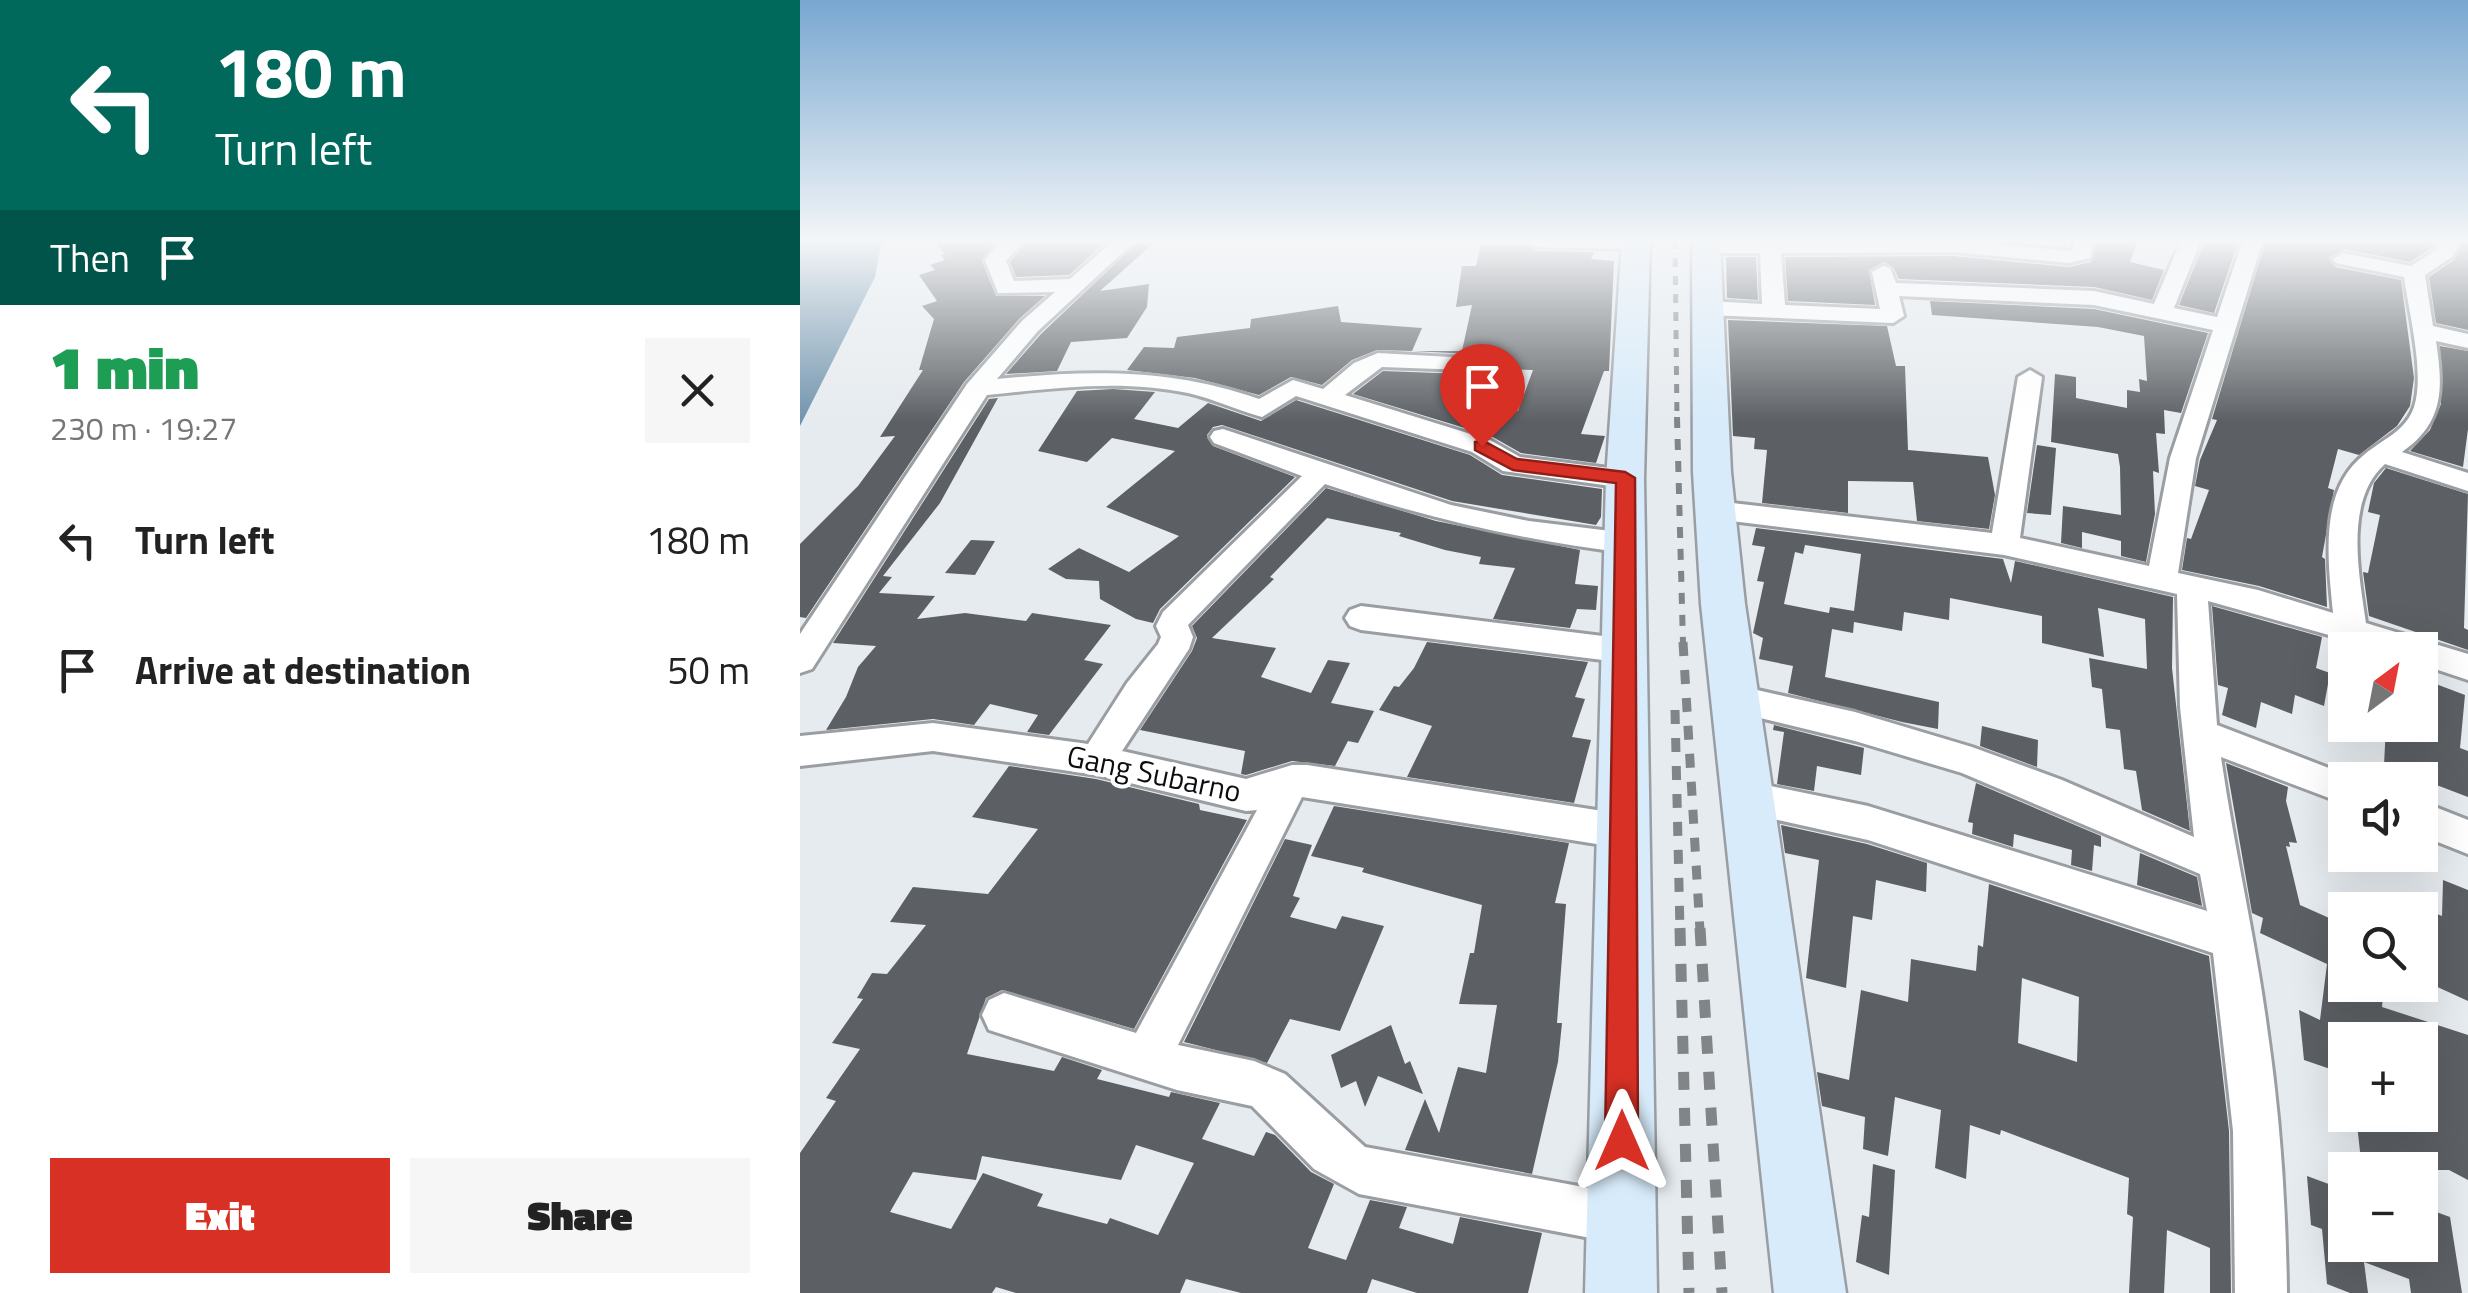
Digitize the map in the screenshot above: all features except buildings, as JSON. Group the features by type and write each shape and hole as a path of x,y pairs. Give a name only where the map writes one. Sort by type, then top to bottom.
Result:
{"main road":[{"path":"1621,1293 1622,832 1628,543 1625,478 1633,300"},
{"path":"1708,300 1708,398 1715,510 1746,798 1810,1293"}],"street":[{"path":"800,660 976,388 1012,345 1060,300"},
{"path":"1773,300 1774,312"},
{"path":"1708,308 1893,316 1890,300"},
{"path":"2107,300 2228,326"},
{"path":"2162,310 2166,300"},
{"path":"2236,300 2183,458 2177,581 2217,863 2234,940 2262,1220 2261,1293"},
{"path":"2353,632 2347,510 2353,484 2421,424 2428,407 2430,380 2419,300"},
{"path":"2424,330 2468,341"},
{"path":"1326,399 1362,368 1378,360 1487,366"},
{"path":"976,388 1130,376 1206,390 1262,409"},
{"path":"2004,546 2030,376"},
{"path":"1625,478 1513,464 1482,446 1293,387 1222,437 1462,516 1529,531 1628,543"},
{"path":"2384,455 2468,482"},
{"path":"1097,760 1173,649 1177,637 1172,626 1174,620 1322,472"},
{"path":"1715,510 2004,546 2177,581 2329,632"},
{"path":"1361,618 1627,651"},
{"path":"2438,657 2468,667"},
{"path":"1735,699 1845,722 1922,744 2048,791 2217,863"},
{"path":"2200,734 2328,782"},
{"name":"Gang Subarno","path":"800,751 933,737 1097,760 1246,795 1268,793 1292,781 1622,832"},
{"path":"1148,1058 1292,781"},
{"path":"1746,798 1868,822 2234,940"},
{"path":"2438,826 2468,838"},
{"path":"1004,1015 1266,1088 1317,1143 1337,1160 1359,1170 1622,1219"}],"water":[{"path":"800,300 863,300 800,426"}],"railway":[{"path":"1676,300 1677,419"},
{"path":"1677,417 1683,644"},
{"path":"1683,642 1700,931"},
{"path":"1675,710 1680,931"},
{"path":"1680,928 1689,1293"},
{"path":"1700,928 1722,1293"}],"route":[{"path":"1482,446 1513,464 1625,478 1628,543 1622,832 1622,1141"}]}
